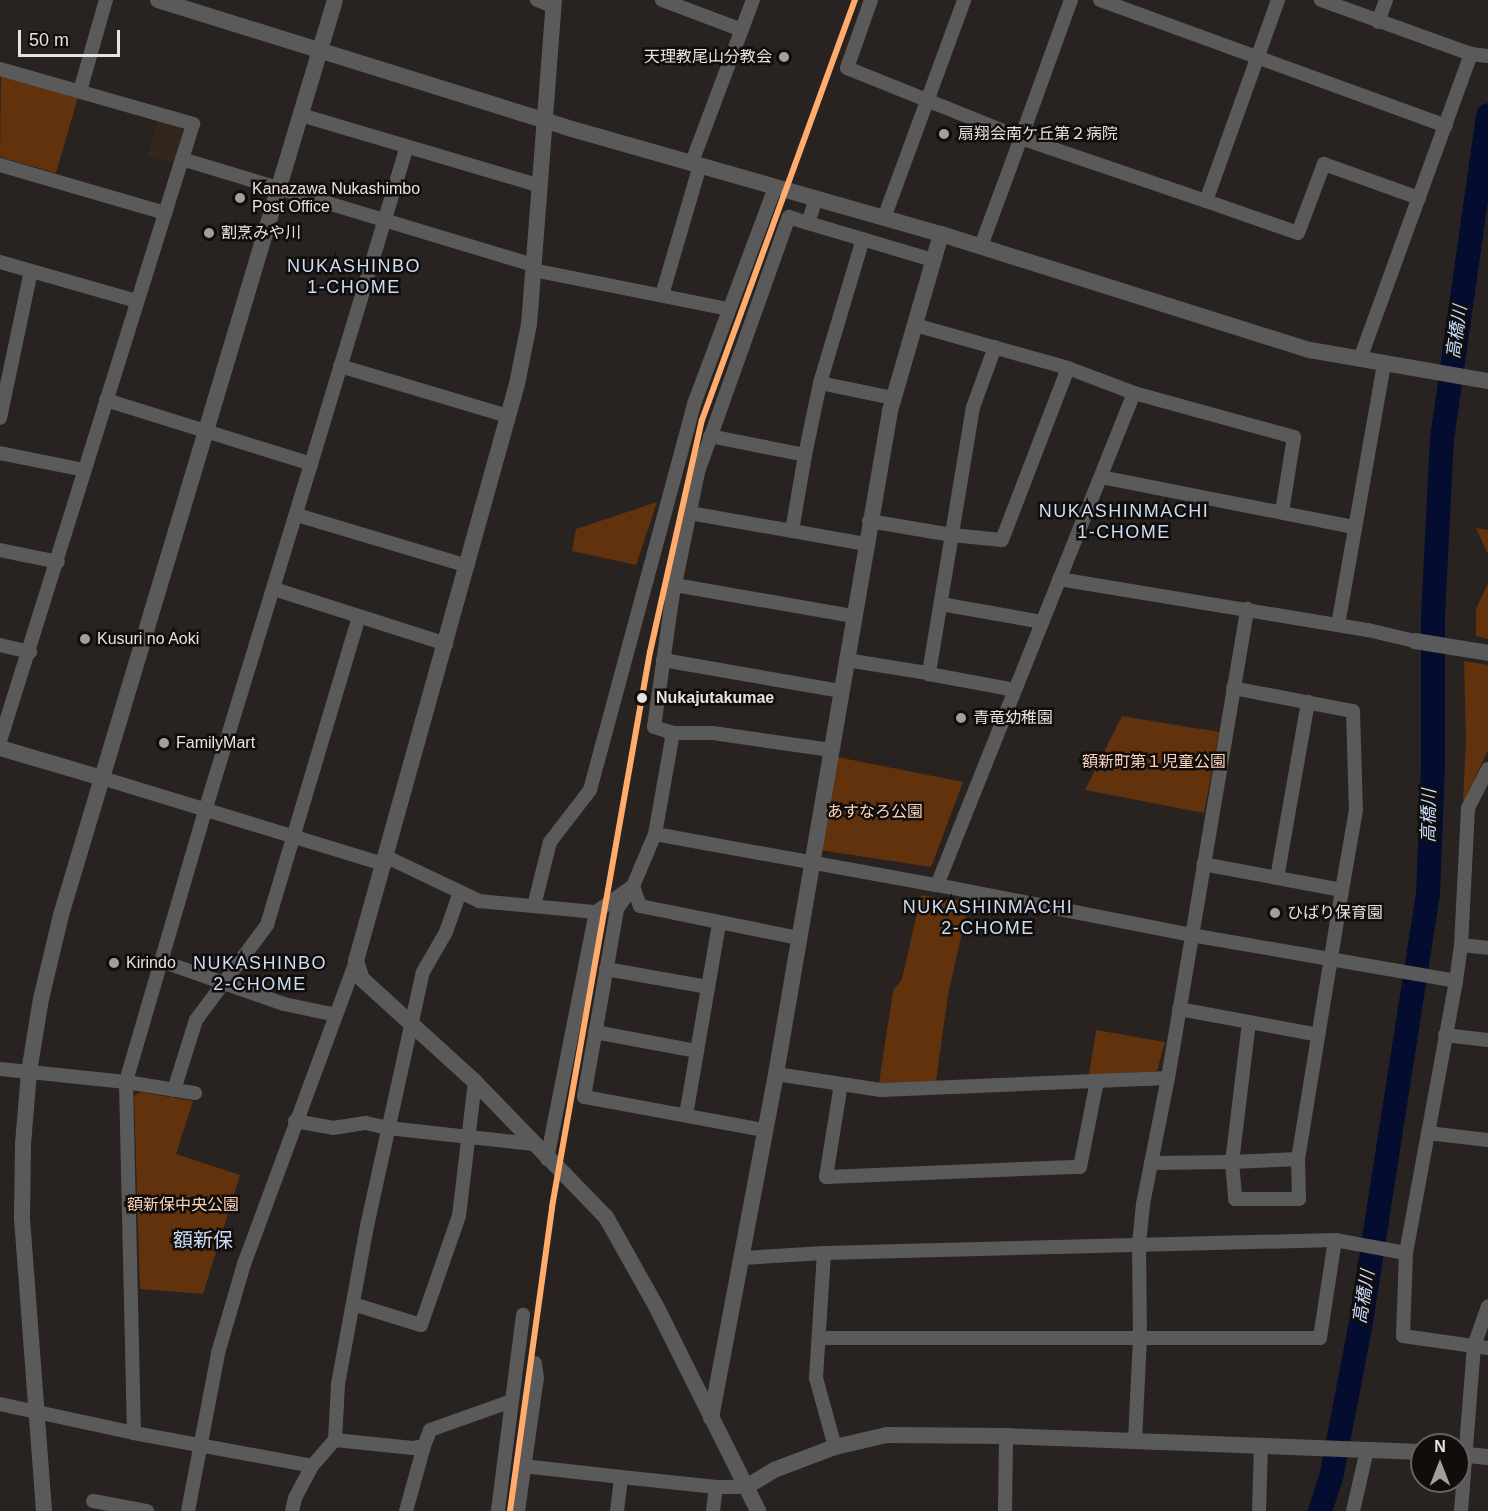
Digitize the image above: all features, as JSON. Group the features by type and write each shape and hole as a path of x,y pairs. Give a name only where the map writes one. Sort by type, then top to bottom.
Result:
{"street":[{"path":"80,91 106,0"},
{"path":"158,0 544,121 981,246 1310,350 1485,381"},
{"path":"44,1511 22,1217 23,1144 29,1072 50,957 335,0"},
{"path":"188,1511 218,1353 240,1275 295,1121 356,962 508,416 529,324 553,3 537,0"},
{"path":"662,0 742,30"},
{"path":"662,295 696,164 753,0"},
{"path":"872,0 847,68 1021,138 1298,233 1324,164 1419,198"},
{"path":"884,218 964,0"},
{"path":"981,246 1071,0"},
{"path":"1100,0 1446,126"},
{"path":"1206,201 1278,0"},
{"path":"1321,0 1471,54 1488,56"},
{"path":"1378,22 1386,0"},
{"path":"1359,359 1471,54"},
{"path":"0,69 193,124 84,470 30,652 0,741"},
{"path":"301,115 540,186"},
{"path":"134,1433 126,1082 205,811 297,515 407,147"},
{"path":"182,159 533,267 728,309"},
{"path":"0,165 165,213"},
{"path":"534,906 550,842 590,790 694,404 775,187"},
{"path":"808,223 816,199"},
{"path":"831,750 713,733 673,733 654,727 675,585 698,472 789,217 933,260"},
{"path":"711,1418 776,1074 869,521 893,398 941,234"},
{"path":"792,531 820,383 863,239"},
{"path":"0,262 137,301"},
{"path":"0,418 31,271"},
{"path":"915,325 1068,368 1134,393 1294,437 1282,512"},
{"path":"933,674 929,674 973,407 995,347"},
{"path":"1338,625 1384,364"},
{"path":"340,366 508,416"},
{"path":"869,521 952,535 1002,540 1068,368"},
{"path":"820,383 893,398"},
{"path":"937,885 1134,393"},
{"path":"106,400 311,464"},
{"path":"710,436 805,455"},
{"path":"0,453 84,470"},
{"path":"1101,477 1354,527"},
{"path":"690,513 866,543"},
{"path":"297,515 468,566"},
{"path":"0,550 58,562"},
{"path":"1059,579 1247,609 1488,653"},
{"path":"675,585 853,616"},
{"path":"274,589 446,644"},
{"path":"941,604 1042,622"},
{"path":"1135,1440 1140,1338 1139,1244 1247,609"},
{"path":"174,1090 196,1020 267,925 359,616"},
{"path":"0,645 30,652"},
{"path":"663,660 841,692"},
{"path":"846,660 1014,690"},
{"path":"1233,688 1353,711 1356,810 1298,1159 1299,1199 1235,1199 1232,1162 1249,1022"},
{"path":"1277,878 1308,702"},
{"path":"673,733 655,834 633,886 617,909 584,1096 764,1130"},
{"path":"0,748 383,864 391,859 478,901 596,912 633,886"},
{"path":"1481,1347 1403,1336 1402,1252 1428,1133 1452,981 1461,945 1468,808 1488,769"},
{"path":"655,834 937,885 1191,935 1452,981"},
{"path":"1203,864 1342,890"},
{"path":"633,886 640,906 798,938"},
{"path":"292,1511 312,1466 335,1440 338,1384 388,1128 414,1023 423,972 446,932 460,892"},
{"path":"547,1159 596,912"},
{"path":"686,1115 719,923"},
{"path":"1461,945 1488,948"},
{"path":"161,961 225,981 284,1004 336,1015"},
{"path":"356,962 362,979 414,1023 476,1082 532,1144 606,1217 656,1306 758,1511"},
{"path":"606,969 708,987"},
{"path":"1179,1009 1319,1035"},
{"path":"595,1032 697,1051"},
{"path":"1445,1035 1488,1040"},
{"path":"0,1069 126,1082 195,1093"},
{"path":"776,1074 881,1090 1168,1078"},
{"path":"842,1084 826,1177 1080,1167 1097,1081"},
{"path":"354,1304 421,1325 459,1216 476,1082"},
{"path":"295,1121 333,1128 366,1123 388,1128 532,1144"},
{"path":"1428,1133 1488,1140"},
{"path":"1151,1163 1298,1159"},
{"path":"742,1258 824,1253 1139,1244 1340,1241 1402,1252"},
{"path":"820,1338 1320,1338 1340,1241"},
{"path":"824,1253 816,1378 834,1447"},
{"path":"1466,1433 1488,1306"},
{"path":"498,1511 524,1315"},
{"path":"518,1511 537,1378 535,1363"},
{"path":"406,1511 430,1430 512,1401"},
{"path":"0,1404 134,1433 312,1466"},
{"path":"523,1466 716,1487 746,1487 774,1470 834,1447 887,1434 1135,1440 1410,1452"},
{"path":"1005,1511 1006,1436"},
{"path":"335,1440 413,1448 424,1446"},
{"path":"1258,1511 1261,1445"},
{"path":"1353,1511 1365,1450"},
{"path":"1470,1456 1488,1457"},
{"path":"617,1511 621,1477"},
{"path":"713,1511 716,1487"},
{"path":"1461,1493 1461,1511"},
{"path":"93,1501 147,1511"}],"shaded area":[{"path":"158,120 179,126 183,133 174,163 148,156"}],"green space":[{"path":"1,74 78,97 56,173 0,157"},
{"path":"657,502 636,565 572,551 576,529"},
{"path":"1476,528 1488,530 1488,554"},
{"path":"1488,583 1488,639 1476,636 1476,609"},
{"path":"1464,661 1488,665 1488,750 1463,804 1466,740"},
{"name":"額新町第１児童公園","path":"1122,716 1219,732 1204,813 1085,790"},
{"name":"あすなろ公園","path":"837,757 963,782 931,867 820,850"},
{"path":"921,895 969,902 948,995 936,1081 879,1083 893,991 902,979"},
{"path":"1096,1030 1165,1042 1157,1071 1089,1075"},
{"name":"額新保中央公園","path":"140,1092 193,1101 176,1154 240,1175 203,1294 140,1289 134,1096"}],"waterway":[{"name":"高橋川","path":"1320,1511 1332,1473 1360,1328 1428,895 1433,765 1433,616 1442,439 1488,115"}],"transit line":[{"path":"510,1511 552,1207 650,652 702,420 855,0"}],"place":[{"name":"天理教尾山分教会","path":"784,57"},
{"name":"扇翔会南ケ丘第２病院","path":"944,134"},
{"name":"Kanazawa Nukashimbo Post Office","path":"240,198"},
{"name":"割烹みや川","path":"209,233"},
{"name":"Kusuri no Aoki","path":"85,639"},
{"name":"Nukajutakumae","path":"642,698"},
{"name":"青竜幼稚園","path":"961,718"},
{"name":"FamilyMart","path":"164,743"},
{"name":"ひばり保育園","path":"1275,913"},
{"name":"Kirindo","path":"114,963"}],"district":[{"name":"NUKASHINBO 1-CHOME","path":"354,277"},
{"name":"NUKASHINMACHI 1-CHOME","path":"1124,522"},
{"name":"NUKASHINMACHI 2-CHOME","path":"988,918"},
{"name":"NUKASHINBO 2-CHOME","path":"260,974"},
{"name":"額新保","path":"203,1240"}]}
